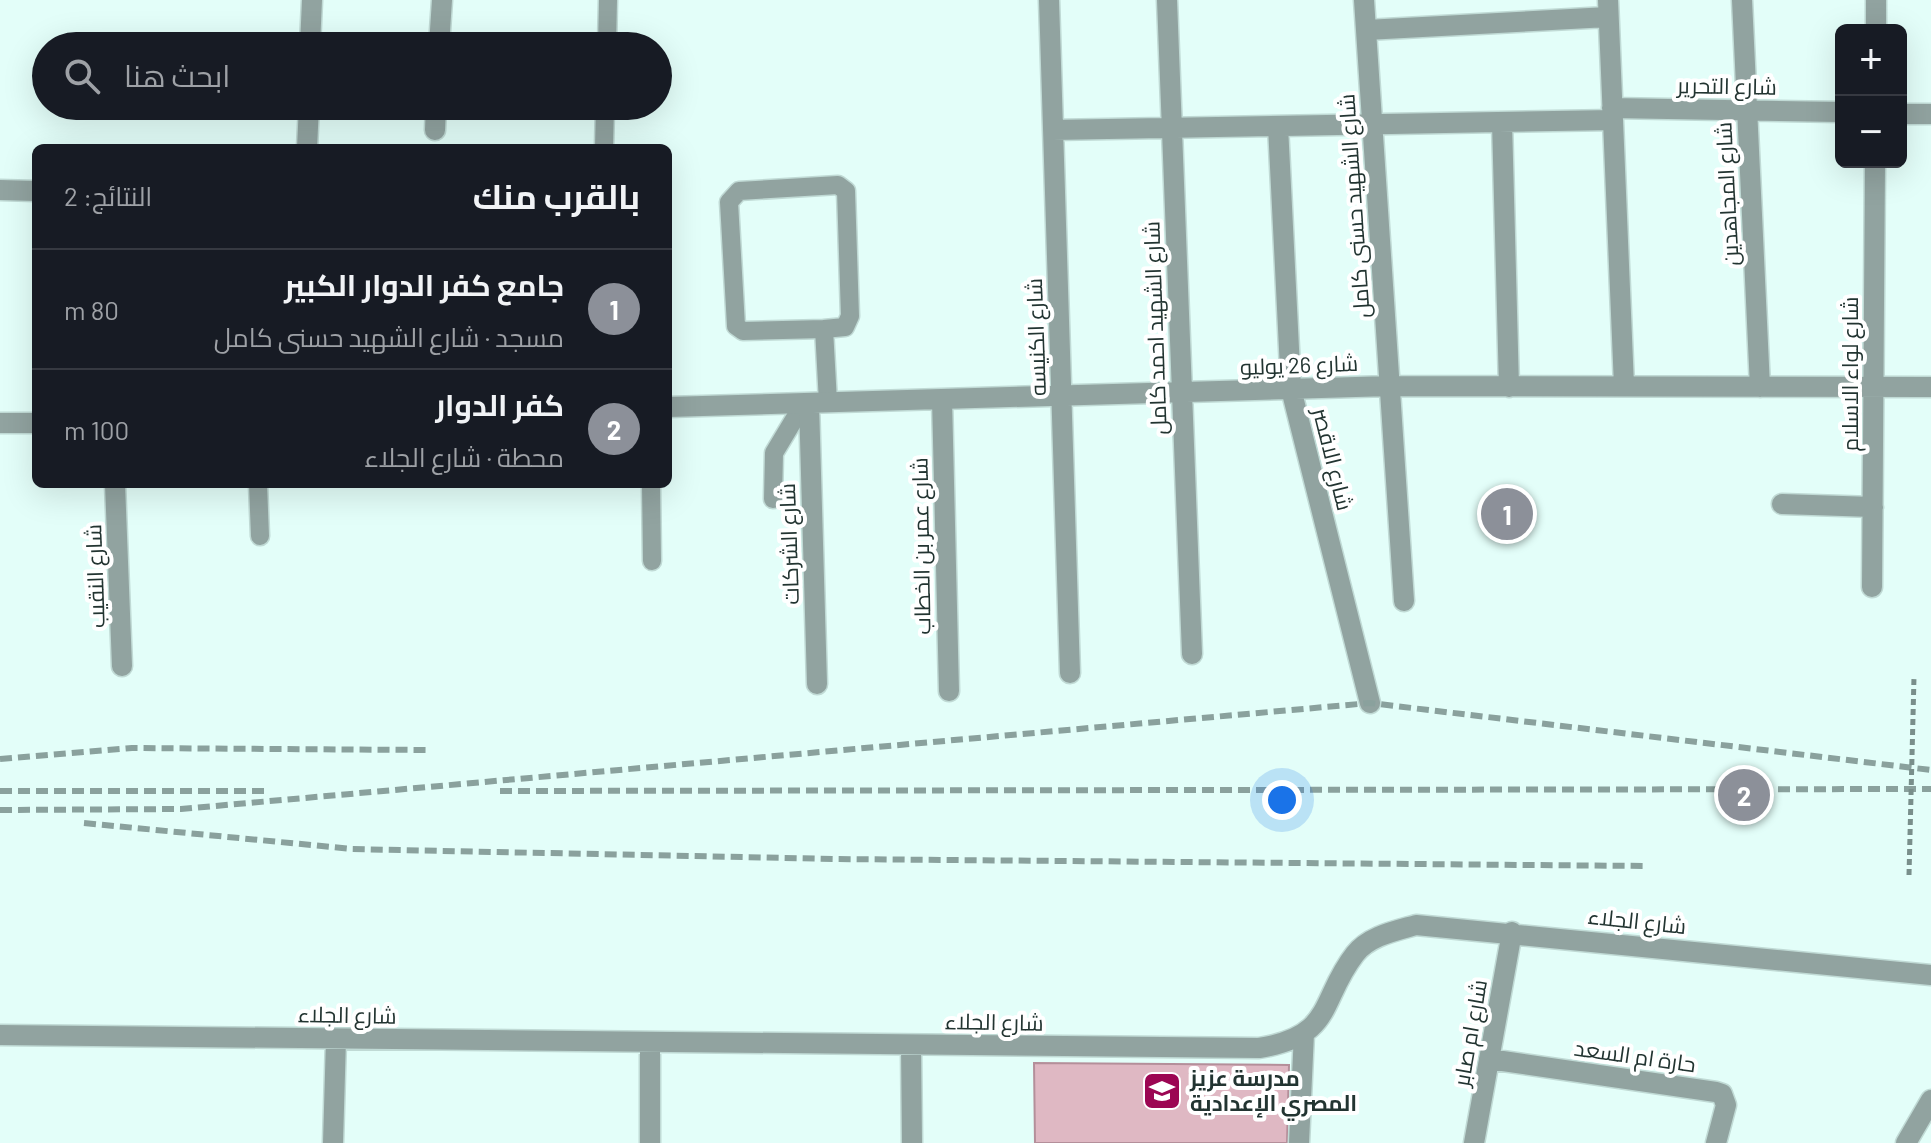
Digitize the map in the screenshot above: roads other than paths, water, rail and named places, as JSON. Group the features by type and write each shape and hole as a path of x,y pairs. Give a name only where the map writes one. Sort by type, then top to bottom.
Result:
{"street":[{"path":"311,32 312,0"},
{"path":"440,32 442,0"},
{"name":"شارع الكنيسه","path":"1049,0 1070,673"},
{"name":"شارع الشهيد احمد كامل","path":"1167,0 1192,654"},
{"name":"شارع الشهيد حسنى كامل","path":"1364,0 1404,601"},
{"name":"شارع المجاهدين","path":"1742,0 1760,387"},
{"path":"1876,0 1876,24"},
{"path":"1366,30 1608,8 1624,386"},
{"name":"شارع التحرير","path":"1053,130 1502,122 1613,114 1747,110 1835,112"},
{"path":"1907,114 1931,114"},
{"path":"307,144 308,120"},
{"path":"435,120 435,130"},
{"path":"1502,122 1509,387"},
{"name":"شارع الاقصر","path":"1278,126 1291,389 1370,703"},
{"name":"شارع لواء الاسلام","path":"1872,587 1875,168"},
{"path":"0,190 32,191"},
{"name":"شارع 26 يوليو","path":"672,407 1390,386 1931,387"},
{"name":"شارع عمر بن الخطاب","path":"942,399 949,691"},
{"name":"شارع الشركات","path":"814,403 817,684"},
{"path":"0,423 32,423"},
{"name":"شارع النقيب","path":"115,488 122,666"},
{"path":"1782,504 1873,507"},
{"name":"شارع الجلاء","path":"0,1035 1259,1048 1289,1042 1304,1033 1328,1008 1355,955 1370,941 1416,925 1931,975"},
{"name":"شارع ام صابر","path":"1474,1143 1512,932"},
{"path":"1299,1143 1304,1033"},
{"path":"333,1143 336,1039"},
{"path":"650,1042 650,1143"},
{"path":"911,1045 912,1143"},
{"name":"حارة ام السعد","path":"1489,1059 1722,1094 1726,1105 1716,1143"},
{"path":"1906,1143 1931,1100"}],"lane":[{"path":"607,32 608,0"},
{"path":"604,144 605,120"},
{"path":"838,185 846,191 850,322 840,328 824,329 743,331 736,326 729,202 739,191 838,185"},
{"path":"773,499 770,470 774,453 814,403 824,329"},
{"path":"258,488 260,536"},
{"path":"651,488 652,561"}],"railway":[{"path":"0,810 181,809 1370,703 1931,770"},
{"path":"0,759 132,748 426,750"},
{"path":"500,791 1931,789"},
{"path":"0,791 268,791"},
{"path":"84,823 352,849 834,859 1646,866"}],"place":[{"name":"جامع كفر الدوار الكبير","path":"1507,514"},
{"name":"كفر الدوار","path":"1744,795"},
{"name":"مدرسة عزيز المصري الإعدادية","path":"1162,1091"}]}
